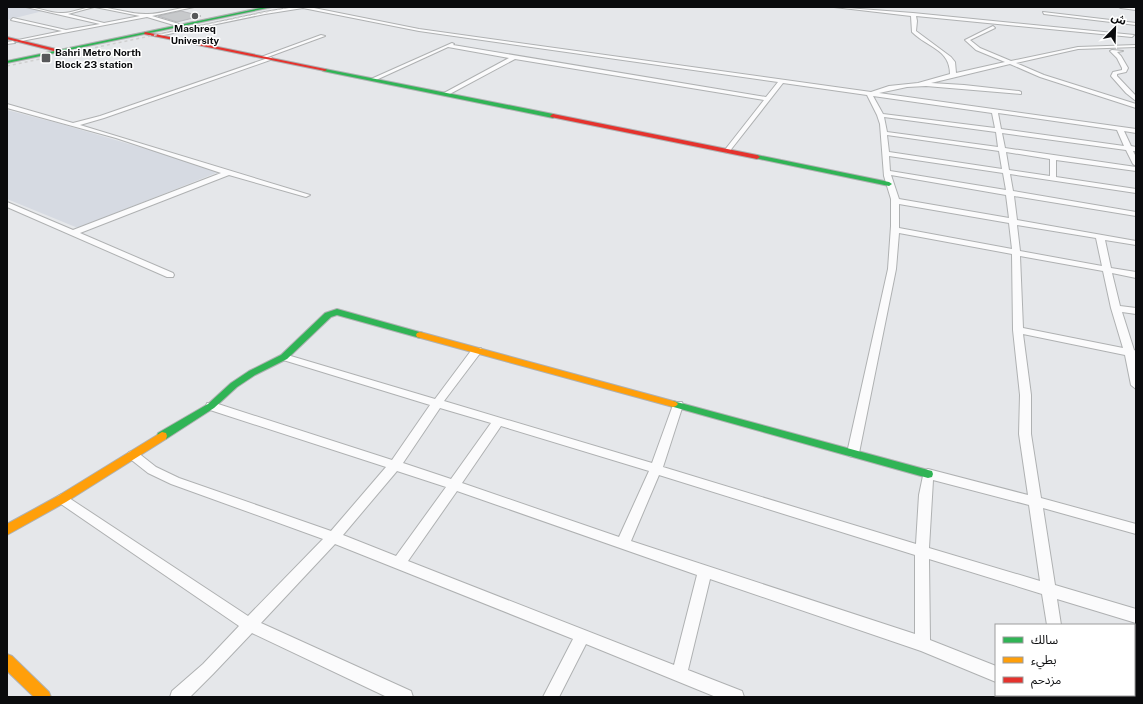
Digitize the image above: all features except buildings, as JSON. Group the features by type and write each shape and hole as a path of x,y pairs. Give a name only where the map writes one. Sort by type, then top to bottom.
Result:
{"street":[{"path":"28,7 107,24"},
{"path":"61,14 92,7"},
{"path":"98,7 148,16 177,25"},
{"path":"165,7 179,10"},
{"path":"10,41 192,7"},
{"path":"7,60 43,50 72,46 264,7"},
{"path":"7,60 270,7"},
{"path":"159,35 265,13 303,7 365,20 469,37 1136,132"},
{"path":"836,7 1132,36 1136,40"},
{"path":"890,12 892,7"},
{"path":"1121,7 1136,9"},
{"path":"34,14 48,12"},
{"path":"1044,13 1136,24"},
{"path":"913,14 916,21 914,31 919,37 946,54 952,62 953,75"},
{"path":"7,20 27,16"},
{"path":"13,19 70,31"},
{"path":"992,27 968,40 977,49 1074,87 1136,106"},
{"path":"1132,36 1131,35 1136,28"},
{"path":"145,33 728,150 889,184"},
{"path":"71,124 102,117 267,58 323,36"},
{"path":"374,79 469,37"},
{"path":"10,41 43,50"},
{"path":"448,46 768,99"},
{"path":"527,50 534,46"},
{"path":"869,94 893,88 917,85 953,75 1078,48 1136,46"},
{"path":"1136,49 1112,51 1119,57 1125,68 1124,71 1115,73 1114,76 1136,99"},
{"path":"446,94 520,54"},
{"path":"728,150 781,82"},
{"path":"917,85 953,86 1019,93"},
{"path":"853,453 892,269 891,254 895,230 896,201 889,184 884,133 880,115 869,94"},
{"path":"7,106 123,138 228,173 306,195"},
{"path":"996,111 1004,162 1008,171 1016,252 1018,330 1022,357 1026,418 1025,434 1054,624"},
{"path":"880,115 1133,148"},
{"path":"1120,129 1133,148 1136,164"},
{"path":"884,133 1136,169"},
{"path":"886,154 1136,191"},
{"path":"1053,157 1053,178"},
{"path":"73,233 228,173"},
{"path":"889,173 1136,214"},
{"path":"896,201 1136,243"},
{"path":"7,204 170,275"},
{"path":"895,230 1136,275"},
{"path":"1100,237 1116,308 1133,354 1136,385"},
{"path":"1116,308 1136,311"},
{"path":"7,530 62,499 211,406 234,385 252,373 284,357 328,315 338,312 928,474 1136,529"},
{"path":"1018,330 1133,354"},
{"path":"178,697 208,669 333,537 395,465 438,402 477,350"},
{"path":"284,357 438,402 1050,592 1136,616"},
{"path":"623,544 656,469 678,405"},
{"path":"211,406 395,465 705,572 922,644 995,674"},
{"path":"399,563 499,421"},
{"path":"133,455 152,470 175,482 333,537 736,697"},
{"path":"922,644 921,551 925,492 928,474"},
{"path":"62,499 249,625 405,697"},
{"path":"679,674 705,572"},
{"path":"551,697 582,636"},
{"path":"7,661 44,697"}],"shaded area":[{"path":"7,7 20,7 43,11 7,20"},
{"path":"7,110 61,124 221,171 78,228 7,199"}],"railway":[{"path":"7,66 289,7"}],"traffic: fast":[{"path":"7,62 270,7"},
{"path":"325,70 553,116"},
{"path":"757,157 889,184"},
{"path":"162,436 211,406 234,385 252,373 284,357 328,315 337,312 420,335"},
{"path":"673,404 928,474"}],"traffic: slow":[{"path":"420,335 673,404"},
{"path":"7,530 62,499 162,436"},
{"path":"7,661 44,697"}],"traffic: jam":[{"path":"145,33 325,70"},
{"path":"7,38 54,50"},
{"path":"553,116 757,157"}],"place":[{"name":"Mashreq University","path":"195,16"},
{"name":"Bahri Metro North Block 23 station","path":"46,58"}]}
